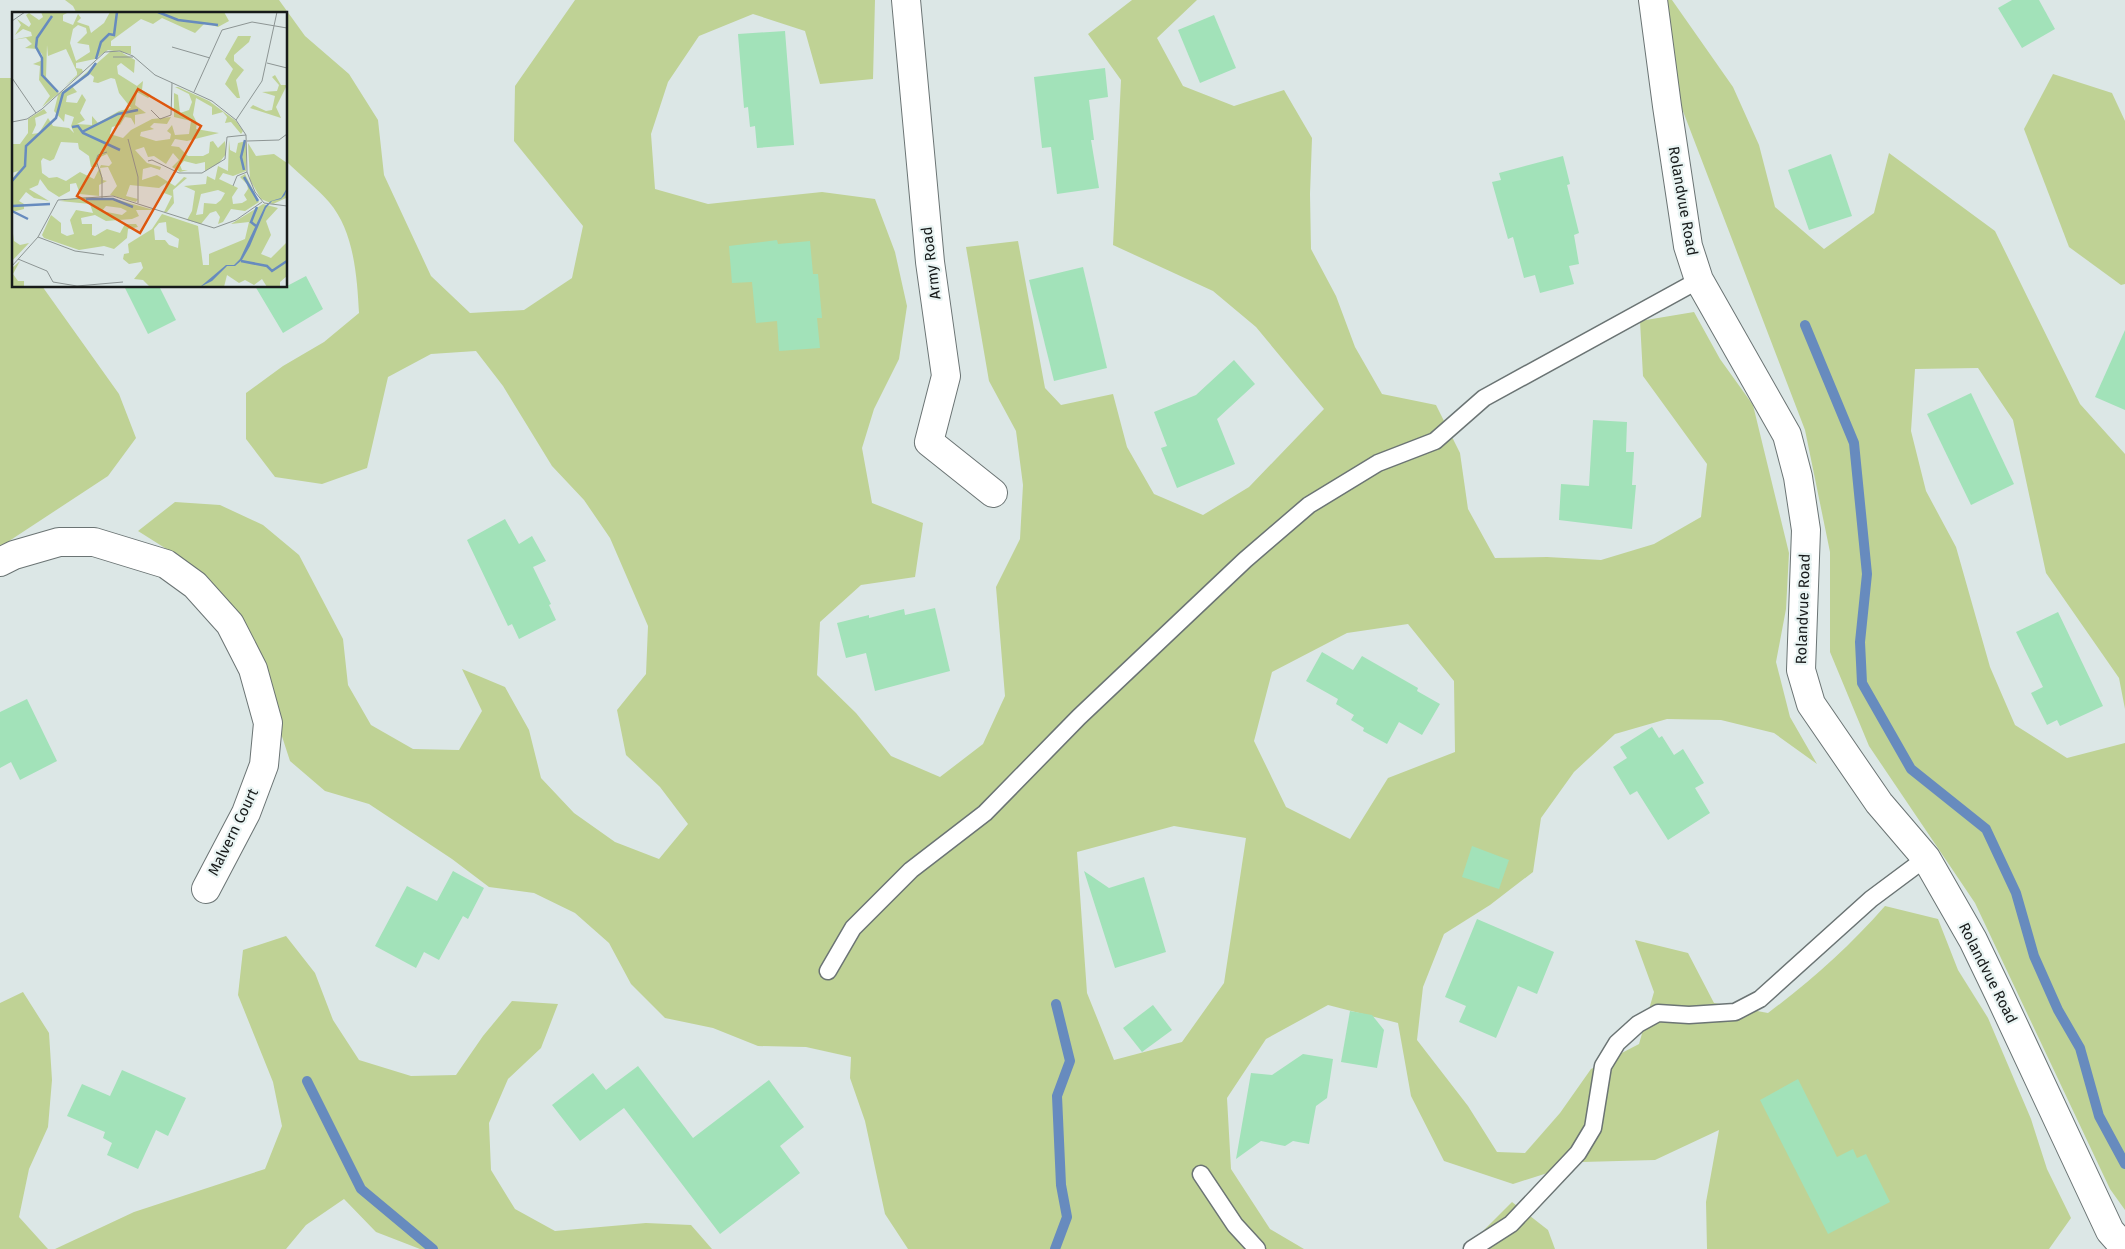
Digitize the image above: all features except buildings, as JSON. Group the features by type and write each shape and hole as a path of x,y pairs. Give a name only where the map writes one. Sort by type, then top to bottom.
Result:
{"street":[{"name":"Army Road","path":"906,0 930,262 946,376 929,442 993,493"},
{"name":"Rolandvue Road","path":"1653,0 1666,106 1688,246 1699,280 1787,435 1798,477 1806,530 1801,670 1811,704 1879,803 1926,858 1995,985 2110,1231 2125,1248"},
{"name":"Malvern Court","path":"0,562 14,555 59,542 94,542 166,564 195,585 230,624 252,669 268,723 264,765 246,813 206,888"}],"lane":[{"path":"828,971 853,928 911,870 985,813 1086,710 1245,560 1309,506 1378,463 1435,441 1484,398 1699,280"},
{"path":"1472,1249 1511,1224 1578,1152 1593,1128 1603,1066 1617,1043 1638,1024 1658,1013 1689,1015 1735,1012 1760,999 1872,899 1926,858"},
{"path":"1201,1174 1235,1225 1256,1249"}],"green space":[{"path":"65,0 279,0 288,12 76,12 73,6"},
{"path":"575,0 875,0 873,79 820,84 805,31 753,14 699,36 668,82 651,134 655,189 708,204 822,192 875,199 895,252 907,306 899,359 874,409 862,448 872,503 923,523 915,577 861,585 820,622 817,675 856,713 891,756 940,777 983,744 1005,696 996,587 1020,539 1023,485 1016,431 989,381 966,247 1018,241 1045,388 1061,405 1113,394 1127,447 1154,494 1203,515 1249,487 1324,409 1256,327 1213,291 1113,245 1121,80 1088,34 1132,0 1197,0 1157,38 1183,86 1234,106 1284,90 1312,138 1311,249 1336,296 1355,347 1382,394 1436,405 1460,453 1468,509 1495,558 1547,557 1601,560 1654,544 1701,517 1707,464 1643,376 1640,321 1694,312 1720,359 1753,405 1789,553 1786,609 1776,662 1790,717 1817,764 1774,733 1721,720 1667,719 1615,734 1574,772 1541,818 1533,872 1490,905 1444,934 1423,987 1417,1040 1468,1106 1497,1152 1525,1153 1560,1113 1591,1069 1639,1044 1654,992 1635,940 1688,953 1714,1003 1768,1013 1829,963 1885,906 1938,919 1958,970 1988,1018 2031,1119 2047,1169 2071,1218 2049,1249 1707,1249 1706,1202 1719,1130 1655,1160 1582,1162 1513,1184 1444,1161 1411,1096 1398,1023 1328,1005 1266,1039 1227,1098 1231,1169 1270,1229 1304,1249 908,1249 885,1214 865,1121 850,1078 851,1057 806,1047 758,1046 713,1028 665,1018 631,984 609,943 575,913 534,893 489,887 452,859 369,804 325,791 290,761 276,718 264,660 241,620 176,555 138,531 175,502 220,505 263,525 299,555 343,639 348,685 371,725 413,749 459,750 482,711 462,669 505,687 529,730 541,778 574,813 615,842 659,859 688,824 660,787 626,755 617,710 646,674 648,626 610,538 584,500 552,466 503,386 476,351 431,354 388,377 367,468 322,484 275,477 246,439 246,393 283,366 324,342 359,313 355,269 349,240 337,214 319,191 288,163 288,12 305,36 349,74 378,120 384,175 431,276 470,313 524,310 572,278 583,226 514,141 515,86","holes":["1408,624 1454,681 1455,752 1388,778 1350,839 1286,807 1254,741 1272,672 1347,633","1174,826 1246,838 1224,983 1182,1042 1114,1060 1087,993 1077,852"]},
{"path":"1663,0 1672,0 1733,87 1759,145 1775,207 1824,249 1874,213 1889,153 1995,231 2080,404 2125,454 2125,709 2119,678 2046,573 2013,420 1978,368 1915,369 1911,431 1926,491 1956,547 1990,667 2015,725 2067,758 2125,743 2125,1210 2110,1189 1975,903 1869,746 1830,652 1830,552 1805,430 1681,106"},
{"path":"2053,74 2112,93 2125,121 2125,284 2121,285 2069,247 2024,129"},
{"path":"0,78 12,78 12,288 43,288 119,394 136,438 108,476 0,547"},
{"path":"286,936 315,973 333,1020 359,1060 411,1076 456,1075 483,1036 512,1001 558,1004 541,1048 508,1079 489,1123 491,1170 515,1209 555,1231 646,1223 691,1225 712,1249 420,1249 376,1232 344,1199 306,1225 286,1249 55,1249 134,1212 265,1169 282,1126 273,1082 238,995 243,950"},
{"path":"23,992 49,1033 52,1080 48,1127 29,1169 19,1217 48,1249 0,1249 0,1003"},
{"path":"1512,1202 1548,1230 1555,1249 1465,1249"}],"waterway":[{"path":"1805,325 1854,443 1867,574 1860,642 1862,683 1911,769 1986,829 2016,893 2034,956 2058,1010 2080,1048 2099,1116 2125,1164"},
{"path":"1055,1249 1067,1217 1061,1185 1057,1096 1070,1061 1056,1004"},
{"path":"307,1081 361,1189 433,1249"}]}
